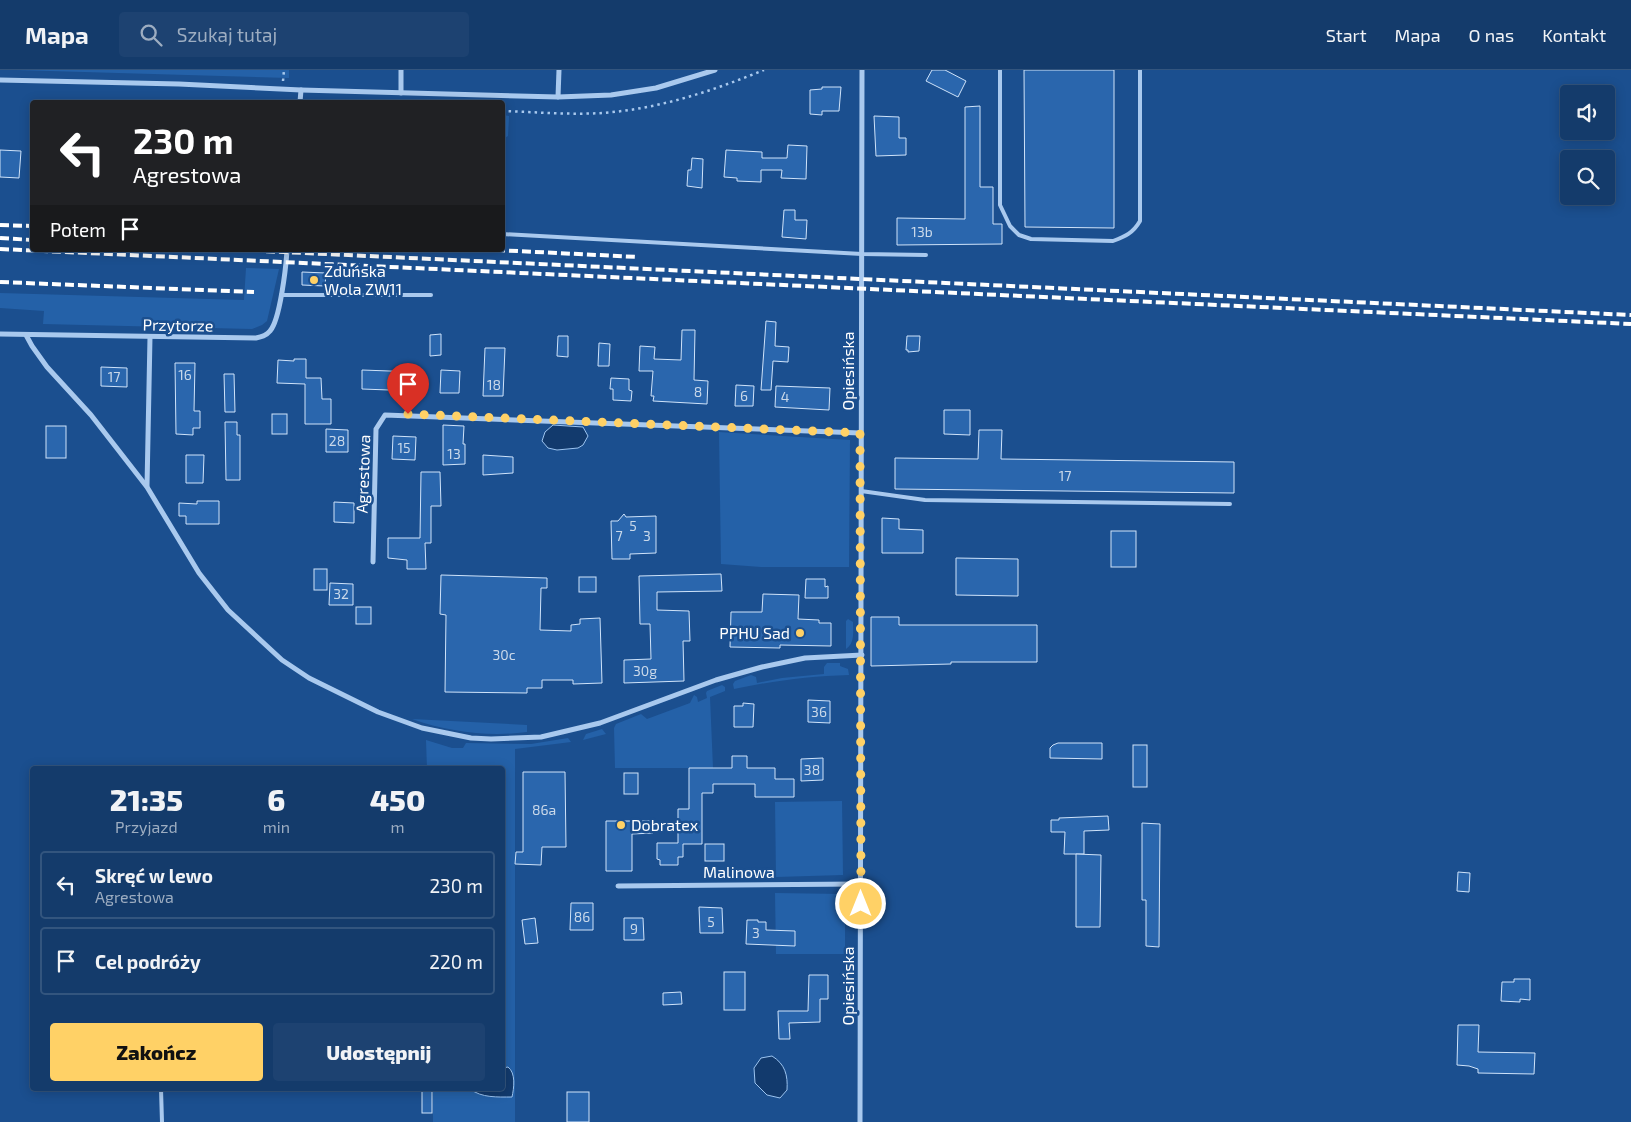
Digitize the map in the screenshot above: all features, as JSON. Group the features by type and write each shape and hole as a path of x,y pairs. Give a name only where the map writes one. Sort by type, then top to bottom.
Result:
{"street":[{"path":"401,70 401,93"},
{"path":"558,97 559,70"},
{"path":"0,80 558,97 611,96 656,88 702,72 715,70"},
{"name":"Opiesińska","path":"860,1122 862,70"},
{"path":"300,100 301,90"},
{"name":"Przytorze","path":"0,334 256,338 265,335 271,330 275,321 281,295 287,252"},
{"path":"26,335 47,367 91,415 147,487 205,580 228,610 282,660 309,678 378,712 422,728 471,738 541,737 600,723 716,680 762,667 805,658 862,655"},
{"path":"147,487 150,337"},
{"name":"Agrestowa","path":"373,562 376,429 385,415 408,414 860,433"},
{"name":"Malinowa","path":"618,886 861,884"}],"lane":[{"path":"1000,70 1000,205 1010,226 1019,234 1031,238 1113,241 1125,237 1134,231 1140,221 1140,70"},
{"path":"505,234 862,254 926,255"},
{"path":"281,295 431,296"},
{"path":"861,491 925,500 1230,504"},
{"path":"161,1091 162,1122"}],"path":[{"path":"505,112 576,114 637,109 710,91 764,70"}],"shaded area":[{"path":"15,70 289,70 289,78"},
{"path":"505,115 509,116 508,136 505,138"},
{"path":"246,268 279,269 267,321 252,329 43,324 44,311 0,308 0,293 244,300"},
{"path":"553,425 583,427 588,436 583,445 578,448 557,450 548,448 542,441 545,432"},
{"path":"719,432 850,440 849,567 761,567 721,564"},
{"path":"848,619 853,622 853,633 851,644 846,649 846,621"},
{"path":"827,663 840,663 840,666 848,669 849,675 791,679 734,689 733,684 735,681 751,675 756,677 757,683 782,678 824,674 824,667"},
{"path":"722,685 725,687 725,691 710,697 713,768 615,768 614,728 616,724 641,714 647,719 690,703 694,695 697,697 698,702 707,698 707,691"},
{"path":"412,719 527,725 527,732 484,734 440,727"},
{"path":"602,729 606,734 583,740 586,734"},
{"path":"568,738 571,742 515,749 515,1122 433,1122 433,1091 505,1091 505,766 427,766 426,740 452,748 463,748 466,743 531,744"},
{"path":"842,801 843,875 776,877 775,802"},
{"path":"775,893 841,894 845,899 845,954 776,954"},
{"path":"772,1056 783,1066 787,1079 787,1090 780,1098 767,1095 755,1083 754,1068 761,1058"},
{"path":"508,1067 511,1070 513,1077 512,1097 495,1097 473,1091 505,1091 505,1068"}],"building":[{"path":"932,70 945,70 966,81 958,97 926,81"},
{"path":"1024,70 1114,70 1114,228 1025,227"},
{"path":"822,87 841,87 839,111 822,111 822,115 810,114 810,90 822,89"},
{"path":"980,106 980,187 993,187 993,224 1002,224 1002,244 897,245 897,218 965,219 965,107"},
{"path":"874,116 899,117 899,138 906,138 906,155 876,156"},
{"path":"788,145 807,146 806,179 781,178 782,170 761,170 761,182 737,181 737,178 724,177 726,150 762,152 762,158 787,158"},
{"path":"0,150 21,151 19,178 0,177"},
{"path":"692,158 703,159 702,188 687,186 688,170 691,170"},
{"path":"784,210 795,210 795,220 807,220 806,239 782,237"},
{"name":"Zduńska Wola ZW11","path":"302,272 326,273 325,286 302,285"},
{"path":"766,321 776,322 775,346 789,347 788,362 773,361 771,390 761,390"},
{"path":"682,330 695,330 694,380 708,381 707,404 653,401 654,396 651,396 653,371 639,371 640,346 655,347 654,359 681,360"},
{"path":"441,334 441,355 430,356 430,335"},
{"path":"558,336 568,336 568,357 557,356"},
{"path":"907,336 920,336 919,351 908,352 906,350"},
{"path":"599,343 610,344 609,366 598,366"},
{"path":"485,348 505,348 503,396 483,396"},
{"path":"294,359 306,359 306,378 321,378 322,399 331,399 331,424 305,424 305,384 277,383 278,360 294,361"},
{"path":"175,363 195,363 194,411 200,411 200,428 193,428 193,435 176,434"},
{"path":"101,367 127,368 127,387 101,386"},
{"path":"362,370 417,372 416,391 362,389"},
{"path":"441,370 460,371 459,393 440,393"},
{"path":"224,374 234,374 235,412 225,412"},
{"path":"611,378 629,379 629,390 632,391 631,401 613,400 613,389 610,389"},
{"path":"736,385 754,386 753,406 735,406"},
{"path":"776,386 830,388 829,410 775,407"},
{"path":"944,410 970,410 970,435 944,434"},
{"path":"272,414 287,414 287,434 272,434"},
{"path":"225,422 237,422 237,435 240,435 240,480 226,480"},
{"path":"443,425 464,426 465,464 443,465"},
{"path":"46,426 66,426 66,458 46,458"},
{"path":"326,429 348,430 348,452 326,452"},
{"path":"979,430 1002,430 1001,459 1234,462 1234,493 895,489 895,458 978,459"},
{"path":"393,436 416,437 415,460 392,459"},
{"path":"186,455 204,455 203,483 186,483"},
{"path":"483,455 513,457 513,473 483,475"},
{"path":"421,472 440,472 441,506 431,506 431,543 425,543 426,569 407,569 407,560 388,558 388,538 420,538"},
{"path":"197,501 219,501 219,524 186,524 186,516 179,516 179,503 197,504"},
{"path":"334,502 354,503 354,523 334,522"},
{"path":"624,514 626,517 656,516 656,553 630,554 630,559 612,559 611,521 618,521"},
{"path":"882,518 899,519 899,529 923,530 923,553 882,553"},
{"path":"1111,531 1136,531 1136,567 1111,567"},
{"path":"956,558 1018,559 1018,596 956,595"},
{"path":"314,569 327,569 327,590 314,590"},
{"path":"721,574 722,591 657,592 657,610 689,611 690,641 683,641 684,681 624,683 624,660 651,659 650,624 640,624 639,576"},
{"path":"441,575 547,578 547,588 541,588 540,630 571,631 571,625 580,624 580,619 600,618 602,683 573,684 573,680 542,680 542,688 527,688 527,693 445,692 446,615 440,614"},
{"path":"579,577 596,577 596,592 579,592"},
{"path":"806,579 825,579 825,587 828,586 828,598 805,598"},
{"path":"330,583 353,584 353,605 329,605"},
{"path":"763,594 799,595 798,619 819,620 819,623 831,623 831,646 780,645 780,648 730,647 731,612 762,612"},
{"path":"356,607 371,607 371,624 356,624"},
{"path":"871,617 899,617 899,625 1037,625 1037,662 951,662 951,664 871,666"},
{"path":"808,700 830,701 830,723 808,722"},
{"path":"743,703 754,704 753,727 734,727 734,706 743,706"},
{"path":"1058,743 1102,743 1102,759 1050,758 1050,748"},
{"path":"1133,745 1147,745 1147,787 1133,787"},
{"path":"732,756 747,756 747,768 775,768 775,779 794,779 794,797 755,797 755,784 713,784 713,793 702,793 702,844 683,844 683,857 678,857 678,865 660,865 660,860 657,859 657,843 678,843 678,809 689,809 689,768 732,768"},
{"path":"823,758 823,780 801,781 801,759"},
{"path":"523,772 565,772 566,847 542,847 541,865 515,864 516,852 523,852"},
{"path":"624,773 638,773 638,794 624,794"},
{"path":"1108,816 1109,830 1084,831 1084,854 1064,854 1065,832 1051,832 1051,820"},
{"path":"606,821 654,821 653,833 632,834 632,871 606,871"},
{"path":"1142,823 1160,824 1159,947 1146,946 1146,900 1142,900"},
{"path":"705,844 724,844 724,861 705,861"},
{"path":"1076,854 1101,855 1100,927 1076,927"},
{"path":"1458,872 1470,873 1469,892 1457,891"},
{"path":"571,903 593,903 593,930 570,930"},
{"path":"699,907 722,908 723,933 700,933"},
{"path":"535,918 538,943 525,944 522,920"},
{"path":"624,918 643,918 644,940 624,940"},
{"path":"747,920 766,922 766,930 795,931 795,946 746,944"},
{"path":"724,972 745,972 745,1010 724,1010"},
{"path":"809,975 828,975 828,999 820,999 820,1022 789,1023 790,1039 779,1039 778,1011 808,1011"},
{"path":"1514,979 1530,979 1530,1000 1520,999 1520,1002 1501,1001 1502,982 1514,982"},
{"path":"681,992 682,1004 663,1005 663,993"},
{"path":"1458,1025 1479,1025 1478,1052 1535,1053 1534,1074 1478,1073 1478,1069 1457,1065"},
{"path":"422,1091 432,1091 432,1113 422,1113"},
{"path":"567,1092 589,1092 589,1122 567,1122"}],"railway":[{"path":"0,225 30,226"},
{"path":"0,238 30,240"},
{"path":"0,249 30,250"},
{"path":"505,250 638,257"},
{"path":"65,252 1631,324"},
{"path":"283,252 1631,315"},
{"path":"0,282 254,292"}],"place":[{"name":"Zduńska Wola ZW11","path":"314,280"},
{"name":"PPHU Sad","path":"800,633"},
{"name":"Dobratex","path":"621,825"}],"route":[{"path":"408,414 860,433 862,655 861,904"}]}
